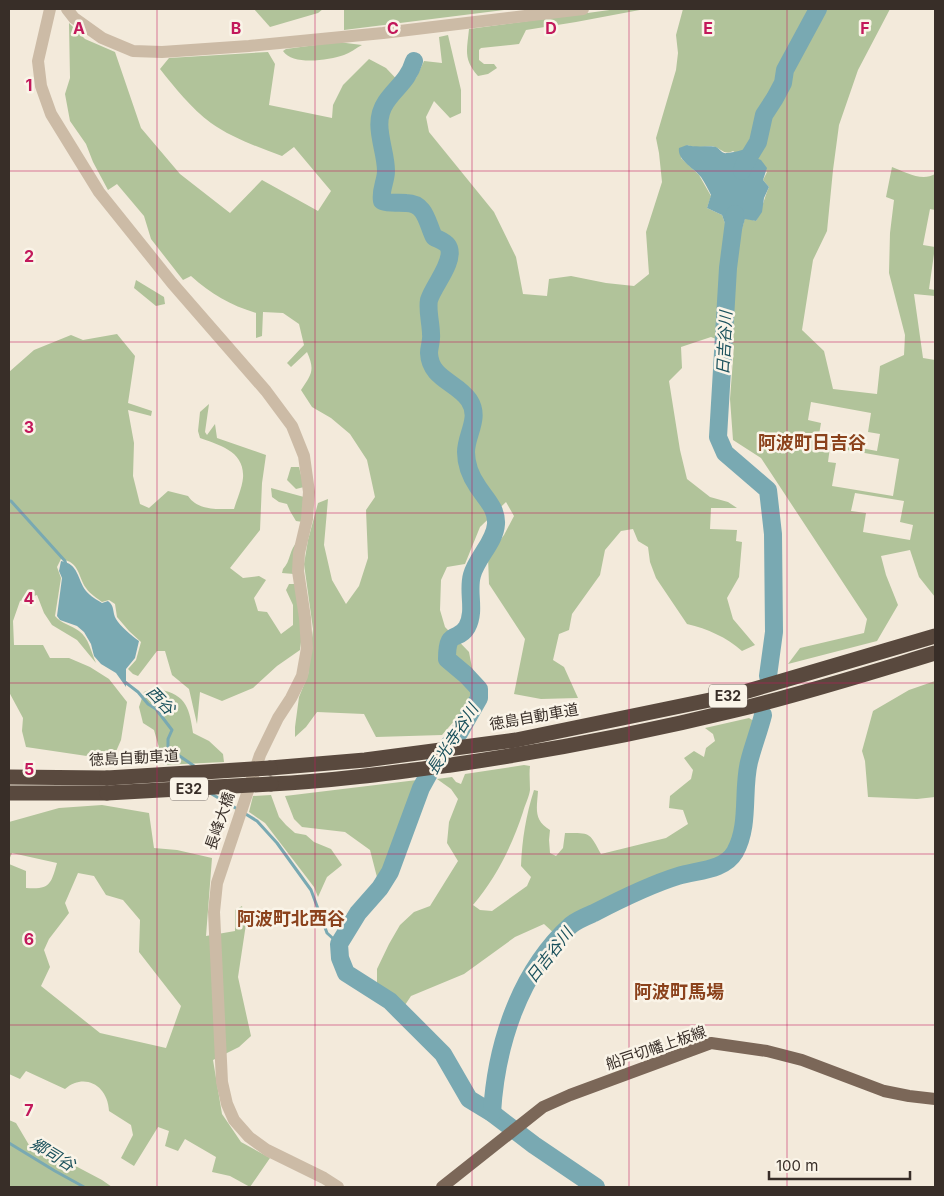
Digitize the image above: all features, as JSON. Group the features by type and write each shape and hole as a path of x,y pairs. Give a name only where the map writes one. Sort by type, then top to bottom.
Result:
{"highway":[{"name":"徳島自動車道","path":"9,777 107,786 271,784 320,782 368,776 517,748 734,694 935,636"},
{"name":"徳島自動車道","path":"9,793 107,786 270,768 517,748 627,735 738,710 865,675 935,653"}],"main road":[{"name":"船戸切幡上板線","path":"442,1187 543,1107 570,1095 711,1043 802,1060 884,1090 909,1096 935,1099"}],"street":[{"name":"長峰大橋","path":"50,9 38,61 41,86 51,114 99,192 172,283 266,391 292,426 304,456 309,492 307,519 299,553 298,571 306,618 306,648 302,676 260,755 215,892 222,1082 227,1104 234,1120 249,1137 268,1150 338,1187"},
{"path":"67,9 74,18 102,38 133,51 162,52 383,33 583,9"}],"green space":[{"path":"254,9 323,9 318,13 270,27"},
{"path":"344,9 511,9 344,30"},
{"path":"617,9 645,9 526,30 519,44 481,48 479,50 479,60 484,64 494,64 497,68 488,74 478,76 468,59 469,29"},
{"path":"683,9 890,9 858,70 839,125 827,231 813,260 802,330 824,351 833,389 877,394 880,366 904,355 905,335 889,273 890,233 894,200 886,197 892,167 919,177 935,174 935,210 930,209 923,245 935,247 929,289 935,290 935,296 914,294 923,358 935,360 935,597 919,577 910,550 881,556 886,575 898,605 877,641 788,664 800,648 864,633 867,619 761,458 733,440 730,399 734,346 711,337 681,347 682,368 669,381 680,450 687,479 710,497 728,502 737,508 711,508 710,529 737,530 736,541 742,542 739,577 727,598 733,619 755,645 742,651 716,634 687,624 656,578 650,562 648,547 638,541 633,529 621,531 605,550 600,575 572,614 569,630 559,634 553,660 564,667 578,698 541,699 514,694 525,639 489,584 488,557 504,535 514,516 506,502 480,527 465,564 447,567 441,580 440,610 445,627 469,652 473,673 467,706 442,735 376,737 364,714 317,712 306,727 295,737 299,697 308,675 313,629 304,564 308,540 318,503 328,499 324,545 332,580 346,604 359,586 368,558 366,510 375,497 367,460 350,434 331,418 312,407 301,390 308,380 312,368 307,352 291,367 287,363 304,345 299,324 283,313 263,312 262,336 256,338 256,313 221,298 191,276 183,280 151,239 144,216 117,184 108,190 86,144 70,121 65,94 70,78 69,23 85,39 115,52 141,128 180,174 230,213 262,180 318,211 331,191 294,147 282,156 236,138 211,123 184,98 160,69 169,58 268,52 275,64 269,105 332,118 333,105 343,85 369,59 386,68 405,88 416,78 424,61 442,63 439,37 448,35 461,90 461,113 450,118 434,101 426,117 429,132 494,212 516,257 523,294 547,296 549,279 571,276 634,286 649,274 646,232 662,182 656,138 676,70 678,53 676,35","holes":["687,145 696,147 713,146 725,152 733,151 767,172 763,180 769,187 756,221 745,218 740,236 729,235 722,215 707,208 711,196 699,175 681,158","811,402 871,413 868,432 880,434 877,451 818,440 821,423 808,420","830,447 899,459 893,496 832,486 836,463 828,462","855,493 904,501 900,522 913,525 910,540 863,532 866,513 851,511"]},
{"path":"338,42 362,45 344,55 321,60 295,59 283,51 286,49"},
{"path":"136,280 164,297 165,304 156,306 134,288"},
{"path":"117,334 135,356 128,403 152,411 151,416 128,410 134,443 133,476 140,504 149,508 168,491 188,496 192,501 203,507 234,509 241,490 243,469 235,455 215,443 200,438 198,431 200,412 209,404 205,432 207,435 215,424 217,438 266,455 262,483 260,530 230,568 243,578 259,576 266,580 254,598 258,611 267,612 281,634 293,625 293,605 286,590 289,584 296,584 302,634 300,650 277,666 253,688 222,701 200,692 197,724 189,689 172,675 165,651 157,651 138,676 133,674 128,669 136,660 141,642 117,617 115,604 109,600 102,602 92,594 83,584 78,570 72,563 61,559 57,567 61,578 55,616 82,634 96,663 77,640 52,625 44,613 37,595 20,601 13,621 14,645 43,645 50,658 69,658 90,667 109,679 127,702 121,740 114,756 107,759 26,747 22,731 23,718 9,692 9,372 34,350 71,335 83,340"},
{"path":"291,467 299,467 304,487 296,489 287,480"},
{"path":"271,488 304,497 303,522 296,521 287,504 279,502 272,497"},
{"path":"298,541 294,574 282,573 295,544"},
{"path":"935,681 935,797 917,799 868,797 865,761 862,751 873,711 909,690"},
{"path":"154,688 172,693 183,701 187,707 193,733 209,741 223,754 224,762 164,765 154,730 143,723 139,707 144,692"},
{"path":"749,718 757,723 746,764 740,768 744,770 740,828 733,849 722,861 679,871 644,884 572,920 556,935 544,924 515,937 464,974 411,996 405,1005 377,983 377,969 400,925 414,912 430,906 458,861 447,843 449,822 458,799 451,789 437,779 452,777 461,784 465,774 524,765 530,766 530,790 519,825 503,861 473,905 480,910 492,911 527,886 531,877 521,866 525,828 534,790 538,791 538,818 550,830 550,853 556,856 563,848 565,833 588,835 594,841 601,854 666,838 688,824 683,810 669,808 670,796 691,779 693,770 684,758 694,751 704,757 706,748 715,741 713,734 705,728"},
{"path":"417,780 387,865 378,881 370,850 345,832 302,827 294,819 285,796"},
{"path":"271,795 279,817 286,825 295,833 306,835 314,842 331,849 342,865 327,877 318,897 314,887 265,823 249,812 253,796"},
{"path":"102,805 149,813 154,848 177,850 212,858 206,936 235,931 235,910 242,906 246,924 238,977 251,1036 239,1047 213,1060 222,1114 241,1142 270,1158 250,1187 230,1176 212,1172 216,1157 185,1139 178,1151 165,1146 169,1131 158,1127 134,1166 121,1158 133,1135 131,1125 109,1111 105,1095 94,1084 80,1082 65,1089 26,1071 20,1079 9,1074 9,864 26,871 26,888 40,888 45,887 51,881 57,863 12,853 9,860 9,822 59,808","holes":["78,873 94,876 106,895 123,900 140,920 139,952 181,1006 166,1048 100,1033 41,986 50,967 44,950 49,939 69,913 65,903"]},
{"path":"9,1120 16,1123 29,1145 66,1161 112,1187 9,1187"}],"water":[{"path":"687,145 716,147 725,153 751,148 753,157 761,160 767,168 763,180 769,187 764,198 762,212 756,221 745,219 740,236 736,238 729,235 722,215 707,208 710,193 701,177 683,160 679,152 679,148"},
{"path":"61,561 71,565 89,595 102,603 108,601 110,603 118,622 139,641 135,658 126,669 126,687 116,673 101,664 94,656 91,644 84,632 77,626 60,620 57,616 62,578 59,571"}],"waterway":[{"name":"日吉谷川","path":"742,171 758,142 764,115 783,83 785,70 818,9"},
{"name":"長光寺谷川","path":"414,61 405,79 386,102 382,110 379,127 386,171 382,201 418,206 425,215 434,237 445,243 449,248 449,260 429,300 431,336 429,353 434,369 464,394 472,407 474,413 467,445 467,461 473,479 493,509 496,524 493,537 474,568 472,575 470,621 464,632 451,639 447,649 447,659 479,689 479,698 459,733 437,759 421,788 390,872 380,888 358,913 339,944 340,958 346,973 390,1001 443,1054 469,1099 492,1113 534,1145 596,1187"},
{"name":"日吉谷川","path":"735,214 728,268 718,437 725,453 768,490 773,534 774,632 768,676"},
{"name":"西谷","path":"9,501 65,561 66,565"},
{"name":"西谷","path":"125,682 156,709 172,730 168,739 168,748 197,768"},
{"name":"日吉谷川","path":"492,1113 494,1088 505,1036 524,987 537,965 553,944 576,921 656,884 678,876 710,869 724,863 735,852 743,831 749,762 763,715"},
{"name":"西谷","path":"210,793 239,810"},
{"name":"西谷","path":"244,813 257,821 277,843 311,890 327,933 339,944"},
{"name":"郷司谷","path":"9,1143 84,1187"}],"district":[{"name":"阿波町日吉谷","path":"812,443"},
{"name":"阿波町北西谷","path":"291,919"},
{"name":"阿波町馬場","path":"679,992"}]}
